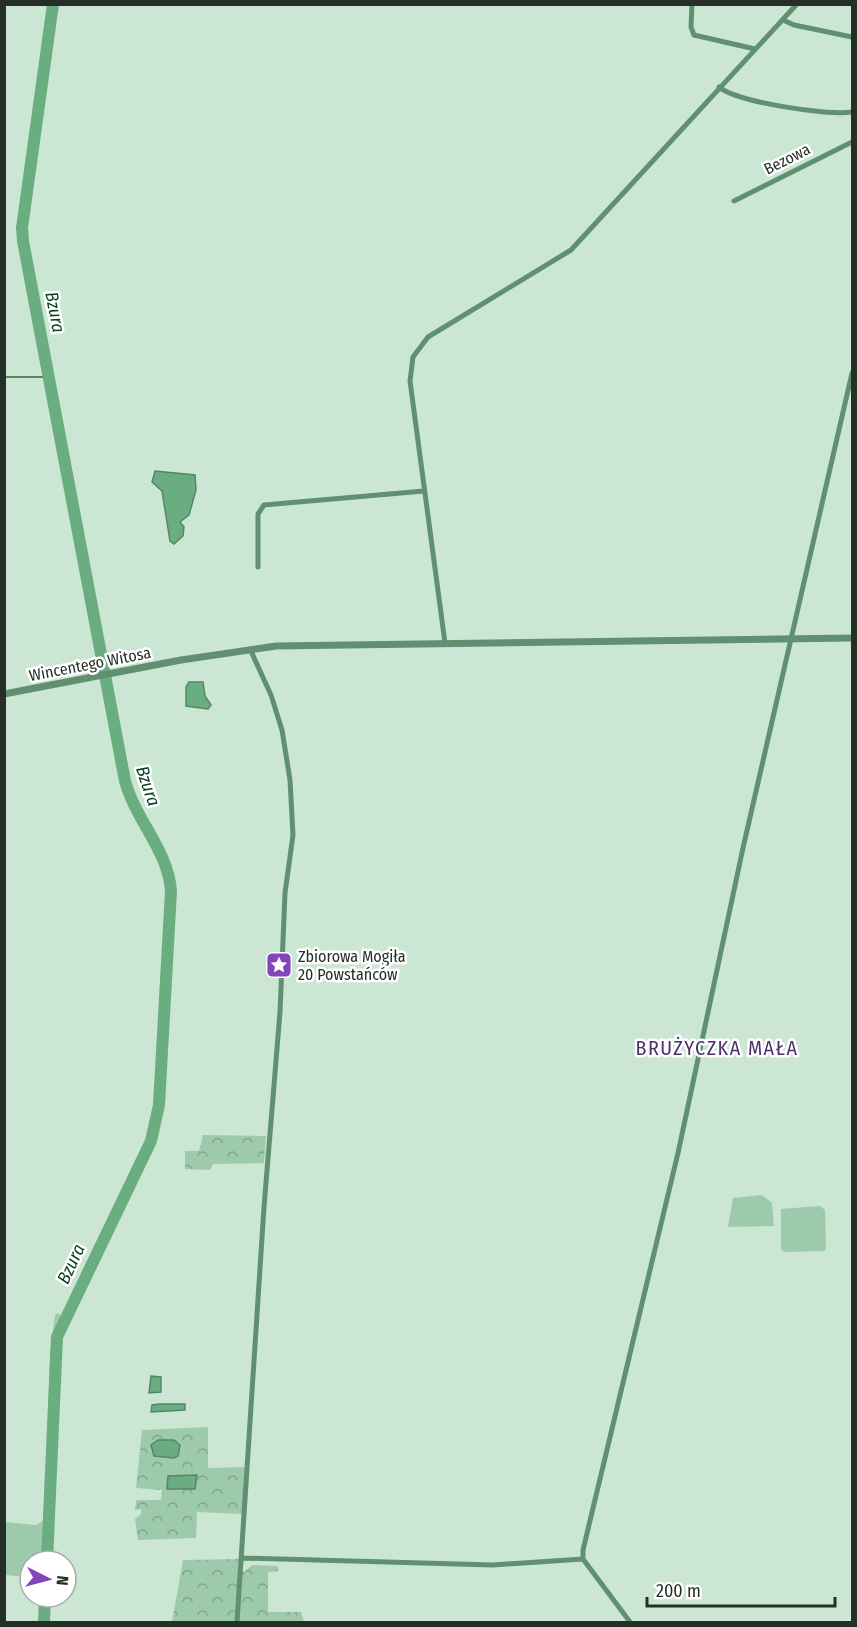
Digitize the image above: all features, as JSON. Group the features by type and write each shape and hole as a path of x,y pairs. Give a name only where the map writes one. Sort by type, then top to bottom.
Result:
{"street":[{"path":"692,4 691,27 694,35 755,49"},
{"path":"445,643 410,381 412,360 418,348 428,337 490,297 571,250 798,4"},
{"path":"783,20 794,25 852,37"},
{"path":"719,87 730,95 749,99 834,114 852,112"},
{"name":"Bezowa","path":"734,201 852,142"},
{"path":"630,1623 583,1559 585,1540 678,1152 790,639 852,373"},
{"path":"258,567 258,514 264,505 424,491"},
{"name":"Wincentego Witosa","path":"4,694 181,660 250,649 311,644 852,638"},
{"path":"237,1623 264,1207 280,1012 285,893 293,835 288,760 282,730 271,695 250,649"},
{"path":"242,1558 493,1565 583,1559"}],"green space":[{"path":"203,1135 266,1136 264,1163 213,1164 210,1170 185,1169 185,1151 199,1151"},
{"path":"762,1195 772,1203 774,1226 728,1227 733,1198"},
{"path":"820,1206 825,1210 826,1249 824,1251 784,1252 781,1249 781,1209"},
{"path":"58,1313 65,1318 56,1350 48,1549 18,1549 18,1576 5,1575 5,1522 36,1525 43,1521 45,1516 50,1352 55,1315"},
{"path":"208,1427 208,1468 246,1467 242,1514 197,1512 196,1538 138,1540 135,1519 141,1514 141,1509 135,1510 136,1500 161,1500 162,1490 136,1488 142,1430"},
{"path":"239,1559 238,1571 244,1572 252,1565 278,1566 278,1571 268,1572 268,1612 301,1612 304,1622 172,1622 183,1560"}],"shaded area":[{"path":"155,471 195,475 196,490 189,515 180,522 184,527 183,536 174,544 170,541 162,491 152,482"},
{"path":"189,682 203,682 205,696 211,705 208,709 186,706 186,687"},
{"path":"151,1376 161,1377 161,1392 149,1393"},
{"path":"185,1404 185,1410 151,1412 152,1405"},
{"path":"158,1440 174,1440 180,1445 178,1456 174,1458 154,1456 151,1445"},
{"path":"197,1475 195,1489 167,1489 168,1476"}],"waterway":[{"name":"Bzura","path":"48,1549 57,1337 151,1141 159,1105 171,891 164,862 136,809 125,781 23,241 22,228 53,4"},
{"path":"4,377 49,377"},
{"name":"Bzura","path":"44,1622 45,1609"}],"place":[{"name":"Zbiorowa Mogiła 20 Powstańców","path":"279,965"}],"district":[{"name":"BRUŻYCZKA MAŁA","path":"717,1048"}]}
